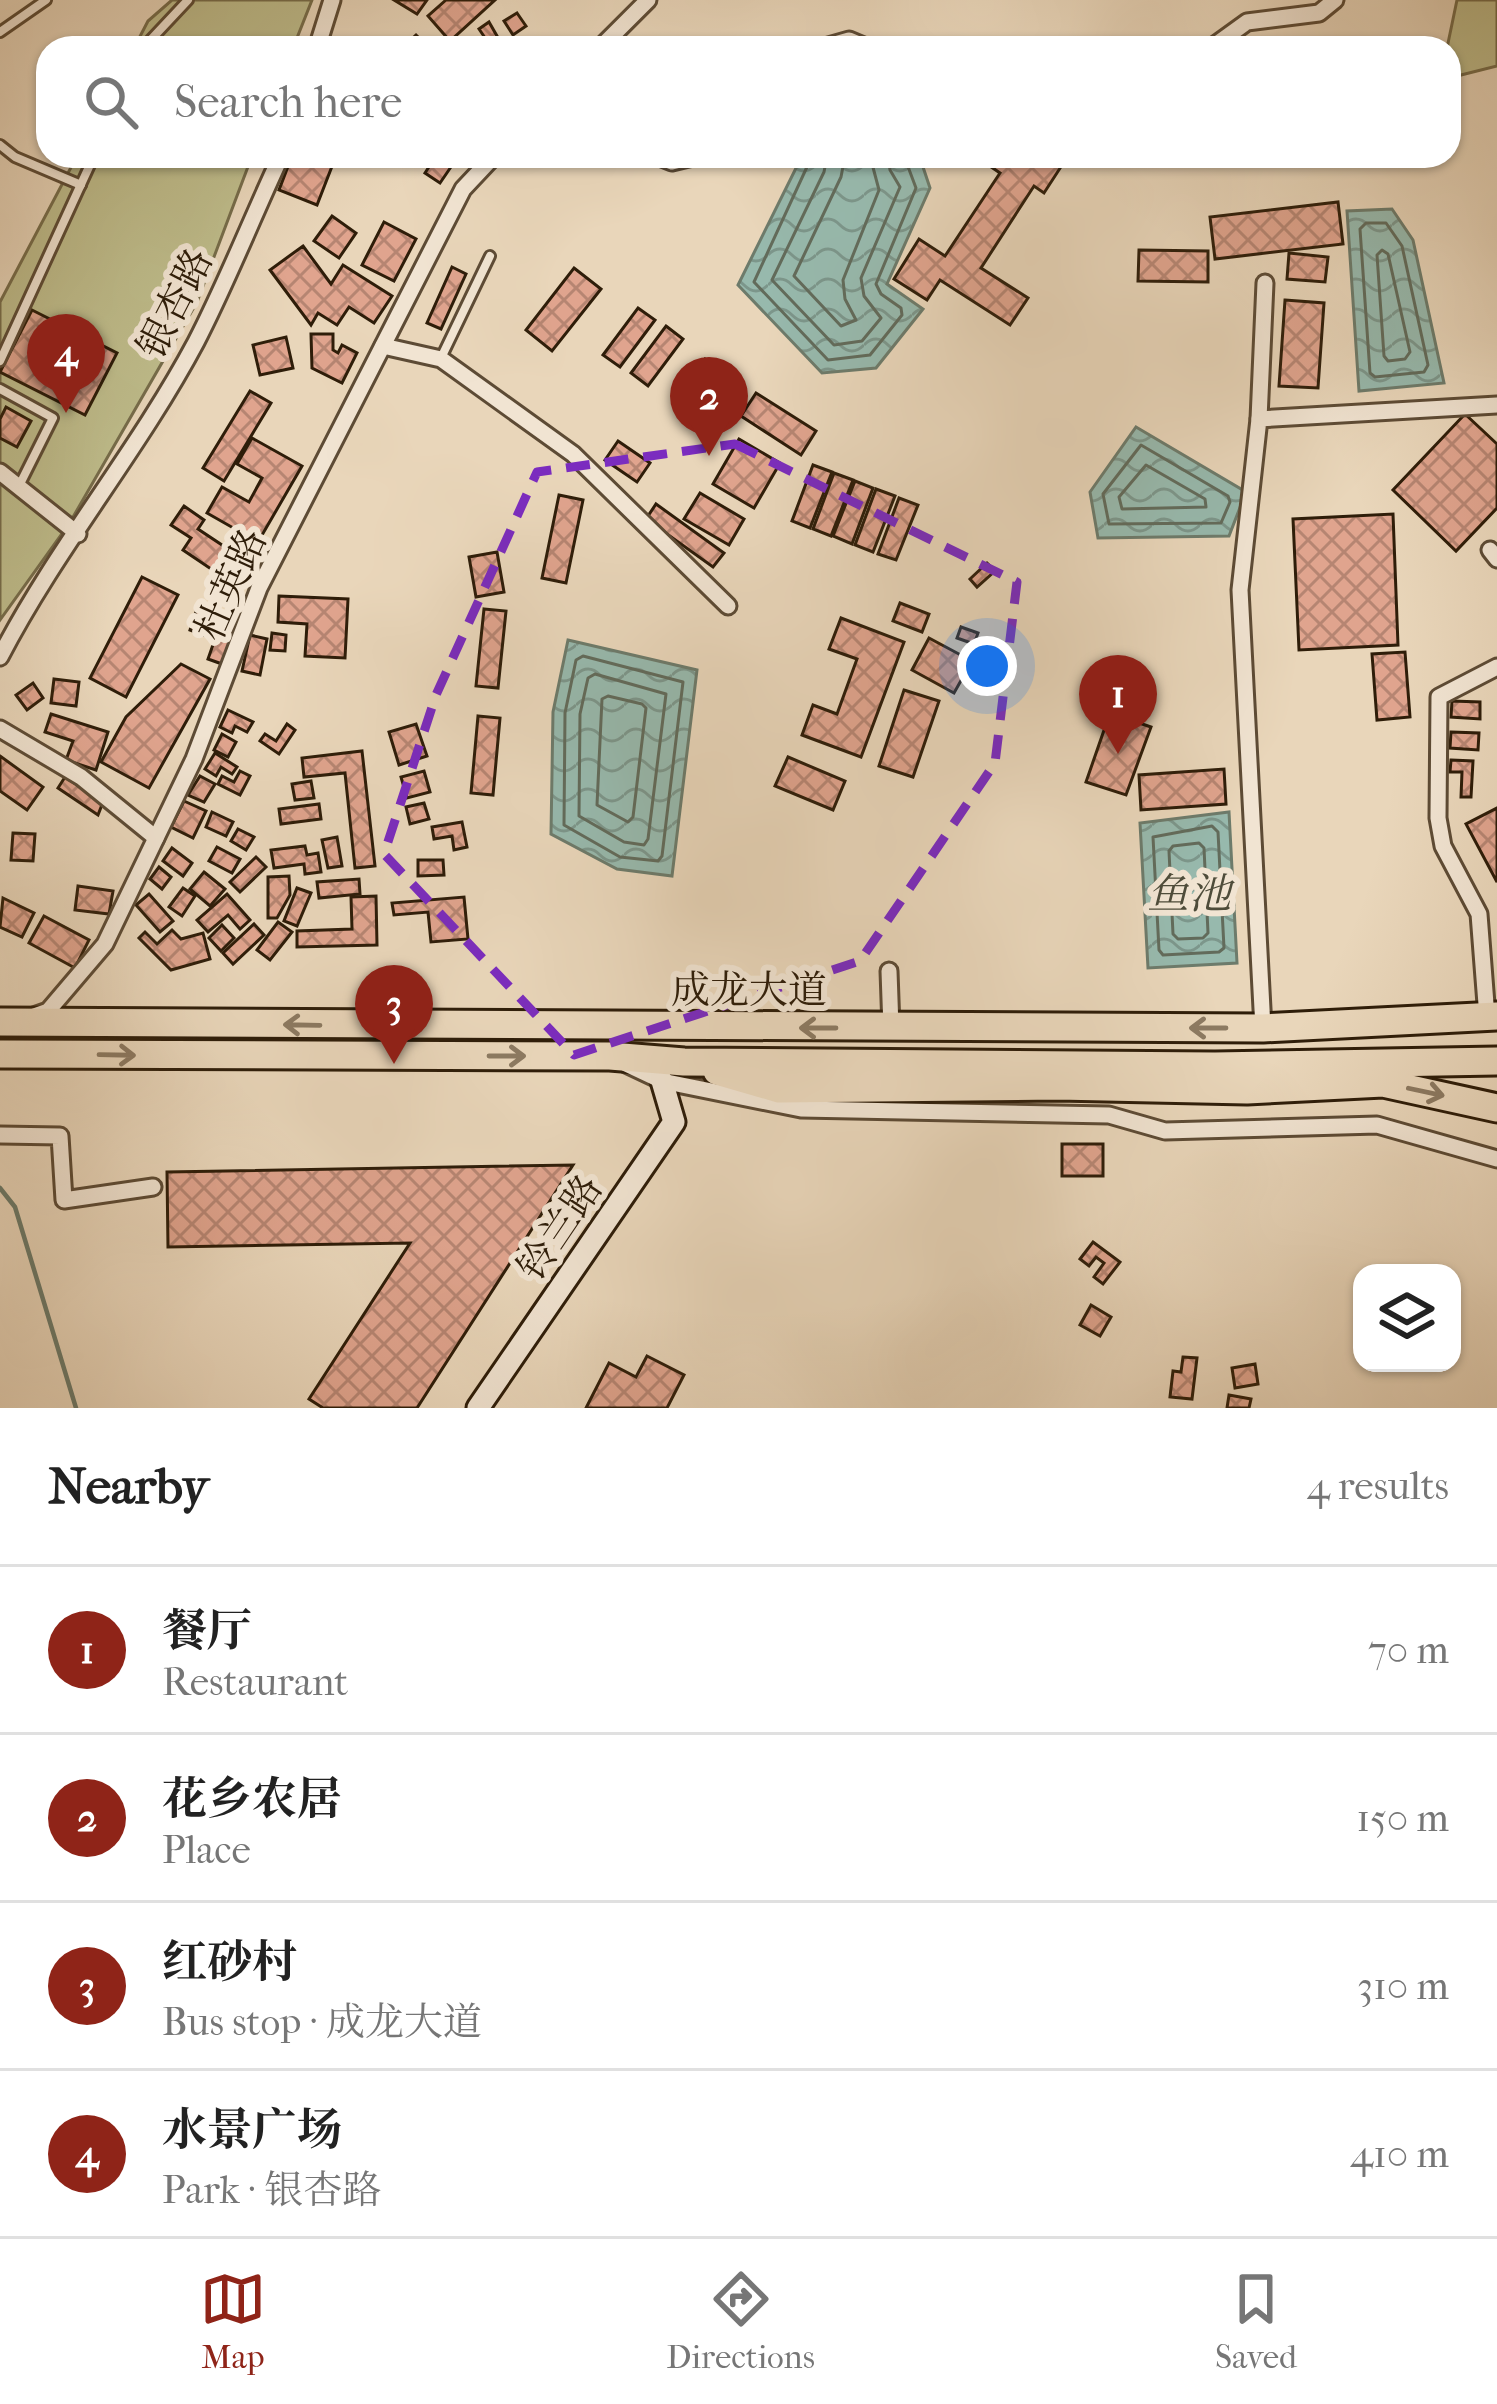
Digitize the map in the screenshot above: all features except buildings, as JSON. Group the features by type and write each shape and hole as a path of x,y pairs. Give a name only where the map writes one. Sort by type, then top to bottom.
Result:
{"highway":[{"name":"成龙大道","path":"9,1022 1263,1028 1409,1022 1492,1006"},
{"name":"成龙大道","path":"0,1054 610,1056 684,1062 1215,1066 1497,1061"},
{"path":"684,1062 779,1089 1247,1090 1383,1083 1497,1108"}],"street":[{"path":"321,36 332,0"},
{"path":"612,36 648,0"},
{"path":"1228,36 1247,22 1319,13 1335,0"},
{"name":"银杏路","path":"0,657 28,602 77,534 195,342 275,168"},
{"name":"杜英路","path":"9,1022 48,1010 104,944 194,759 260,588 463,190 483,168"},
{"path":"1263,1028 1240,590 1258,419 1265,283"},
{"path":"383,346 441,359 573,454 728,606"},
{"path":"1258,419 1497,405"},
{"path":"0,472 77,534"},
{"path":"1492,1006 1480,914 1443,846 1438,818 1439,697 1497,667"},
{"path":"0,729 81,777 156,838"},
{"path":"890,970 891,1028"},
{"path":"1409,1022 1409,1062"},
{"path":"610,1056 662,1081 801,1108 1108,1115 1166,1131 1377,1125 1497,1159"},
{"name":"铃兰路","path":"478,1408 674,1123 662,1081"},
{"path":"0,1136 60,1136 64,1199 153,1186"}],"lane":[{"path":"0,32 46,0"},
{"path":"154,36 188,0"},
{"path":"0,146 36,166"},
{"path":"42,168 81,184"},
{"path":"0,362 88,168"},
{"path":"441,359 490,256"},
{"path":"0,389 53,418 19,487"}],"highlighted area":[{"path":"735,444 1017,582 995,763 860,961 574,1055 384,854 436,695 537,472"}],"shaded area":[{"path":"172,0 312,0 298,36 140,36 148,21"},
{"path":"1457,0 1497,0 1497,66 1461,75 1461,36 1450,36"},
{"path":"71,168 247,168 197,302 69,524 0,620 0,302"}],"water":[{"path":"796,168 923,168 930,188 887,284 923,309 876,368 822,373 738,285"},
{"path":"1392,209 1413,240 1444,383 1359,391 1347,211"},
{"path":"1136,427 1246,492 1229,536 1098,538 1090,492"},
{"path":"568,640 697,670 672,876 617,869 551,834 553,712"},
{"name":"鱼池","path":"1229,812 1237,963 1148,968 1140,823"}],"waterway":[{"path":"0,1188 15,1207 76,1408"}],"place":[{"name":"水景广场","path":"66,413"},
{"name":"花乡农居","path":"709,456"},
{"name":"餐厅","path":"1118,754"},
{"name":"红砂村","path":"394,1064"}]}
